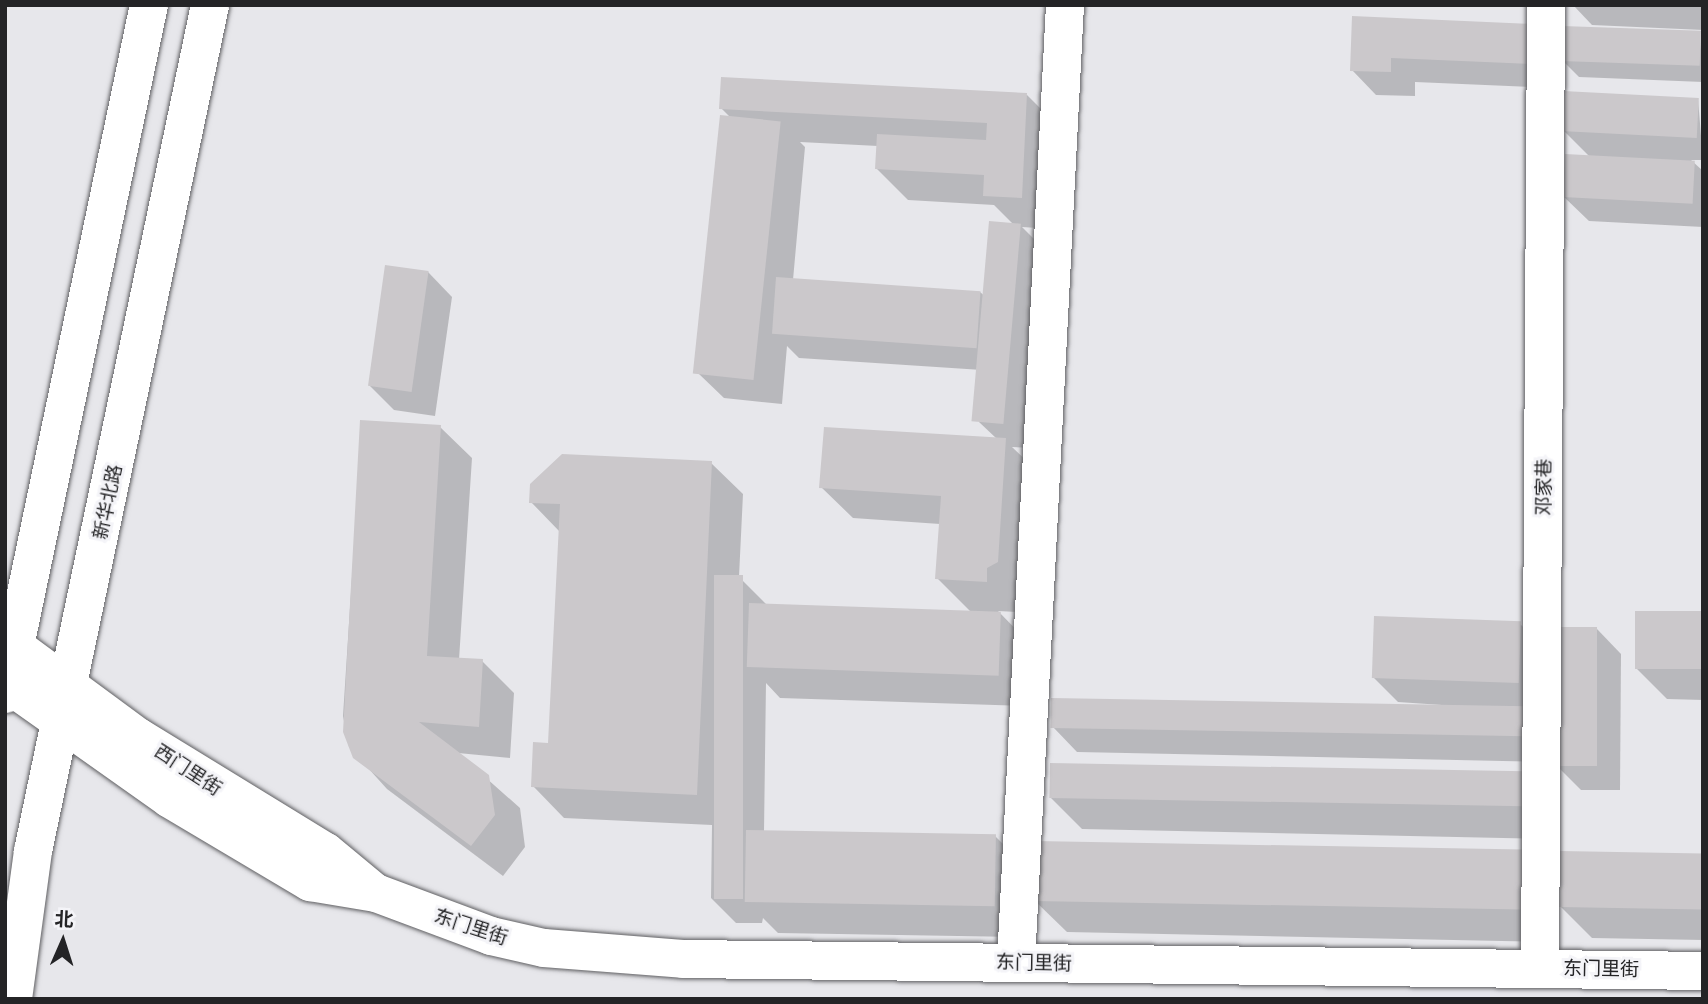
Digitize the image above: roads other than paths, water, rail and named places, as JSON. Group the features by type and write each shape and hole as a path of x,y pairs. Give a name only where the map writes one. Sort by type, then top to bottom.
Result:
{"street":[{"path":"149,5 8,669 60,724 275,863 310,882 376,893"},
{"name":"新华北路","path":"13,999 28,877 210,5"},
{"path":"1016,962 1065,5"},
{"name":"邓家巷","path":"1540,969 1546,5"},
{"name":"西门里街","path":"8,669 68,688 188,770 326,852 376,893"},
{"name":"东门里街","path":"376,893 491,936 609,956 1703,971"}]}
